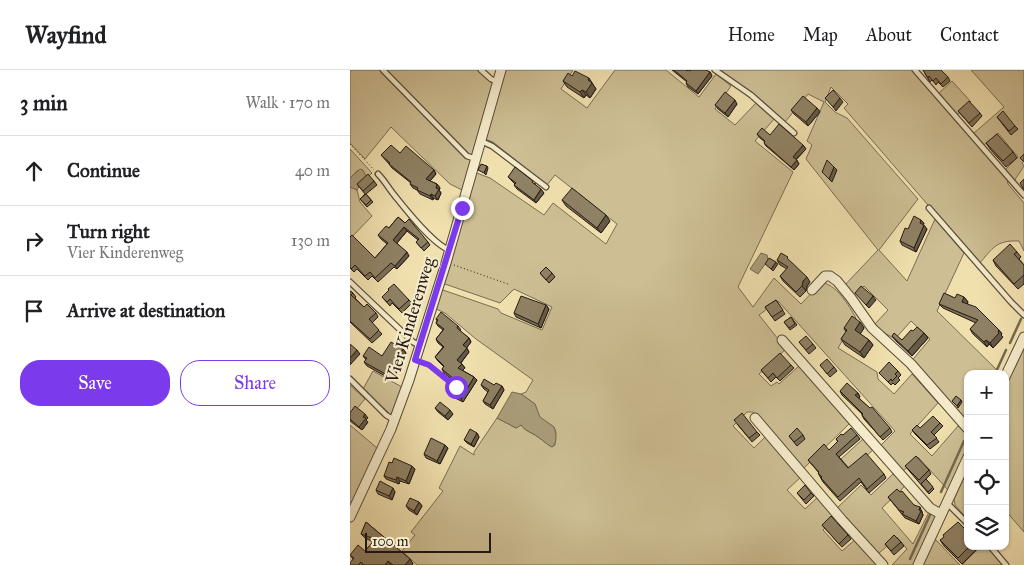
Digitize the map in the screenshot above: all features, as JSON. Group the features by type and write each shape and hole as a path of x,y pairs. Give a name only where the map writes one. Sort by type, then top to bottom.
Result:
{"street":[{"name":"Vier Kinderenweg","path":"350,517 394,420 415,360 446,263 501,70"},
{"path":"812,290 825,276 830,276 837,281 872,328 911,364 964,424"},
{"path":"1008,370 1024,337"},
{"path":"782,340 930,508 941,514"},
{"path":"755,418 883,565"},
{"path":"918,565 967,460"}],"lane":[{"path":"383,70 467,156 476,159"},
{"path":"481,70 491,79 498,82"},
{"path":"715,70 751,95 794,133"},
{"path":"915,70 1024,195"},
{"path":"481,141 492,146 546,187"},
{"path":"378,174 394,196 433,238 442,247 449,250"},
{"path":"928,208 1024,315"},
{"path":"350,282 412,342 419,345"},
{"path":"350,379 386,415 394,420"},
{"path":"946,502 964,520"},
{"path":"993,550 1006,565"}],"path":[{"path":"350,144 378,174"},
{"path":"446,263 508,284"},
{"path":"415,360 429,365 456,387"}],"shaded area":[{"path":"350,70 380,70 465,157 471,160 462,190 450,184 391,127 365,159 350,143"},
{"path":"386,70 478,70 490,81 494,82 472,156 468,154"},
{"path":"505,70 573,70 561,89 587,108 615,70 666,70 699,97 716,74 731,86 715,109 735,125 756,103 775,118 755,141 793,172 738,287 753,307 774,278 801,304 821,283 832,286 842,296 856,318 838,348 877,372 878,379 894,394 912,374 938,403 910,434 932,456 958,426 964,431 964,456 948,490 918,457 901,473 879,447 895,431 778,301 759,315 786,349 759,374 771,386 777,382 779,384 800,365 850,423 803,469 753,412 747,412 733,426 754,448 767,435 802,476 787,490 805,509 819,496 837,516 823,530 842,551 856,539 880,565 417,565 402,551 415,535 411,532 443,491 439,488 460,446 474,455 474,452 497,418 516,428 521,425 550,446 555,445 556,432 554,427 539,417 535,404 521,394 526,392 533,380 476,339 445,313 434,308 440,289 498,309 501,313 542,330 552,307 514,289 500,303 442,283 474,172 490,178 544,215 553,203 606,244 617,224 555,175 547,185 493,142 485,139"},
{"path":"719,70 912,70 1007,179 1008,184 1024,203 1024,251 1019,241 1005,242 996,246 979,264 844,108 848,104 831,87 825,102 835,112 847,118 918,199 879,250 907,281 935,219 964,253 937,311 997,370 964,370 964,425 909,364 930,339 911,321 895,339 873,326 888,310 864,286 852,297 843,287 878,250 806,159 812,145 807,141 824,102 808,94 785,122 753,93"},
{"path":"971,70 1024,70 1024,161 1022,163 1024,166 1014,181 1005,170 1018,157 998,133 984,145 974,133 1004,107"},
{"path":"952,81 971,102 957,115 938,94"},
{"path":"350,149 372,173 367,178 358,170 350,178"},
{"path":"360,169 363,170 366,176 357,190 350,187 350,178"},
{"path":"350,187 357,190 360,202 372,216 350,239"},
{"path":"761,253 767,255 768,260 758,274 750,269"},
{"path":"1024,348 1024,532 1009,515 1009,380"},
{"path":"373,371 402,387 391,415 363,389"},
{"path":"350,385 365,399 350,417"},
{"path":"512,392 521,394 535,404 540,417 554,427 556,440 552,447 521,425 516,428 497,418"},
{"path":"350,425 377,448 350,506"},
{"path":"864,438 874,449 851,470 841,459"},
{"path":"893,474 905,486 882,508 913,544 930,510 936,516 914,565 892,565 907,549 897,537 877,555 836,509 861,485 871,495"},
{"path":"964,478 964,515 955,505 954,499"},
{"path":"934,538 960,565 921,565"},
{"path":"977,550 990,550 1003,565 962,565"}],"building":[{"path":"674,70 706,70 710,72 696,91"},
{"path":"923,70 941,70 948,77 941,84 936,78 933,81 929,76 928,78"},
{"path":"575,71 589,78 588,80 592,83 586,92 582,90 580,92 563,81 568,73 572,76"},
{"path":"833,90 840,98 833,107 825,98"},
{"path":"725,92 735,100 725,113 715,105"},
{"path":"803,96 817,108 806,122 791,110"},
{"path":"969,101 980,113 969,123 958,111"},
{"path":"1003,111 1015,126 1009,131 997,117"},
{"path":"779,124 803,145 793,157 797,160 791,167 764,143 765,141 757,134 762,128 770,135"},
{"path":"997,134 1013,152 1003,161 986,143"},
{"path":"391,145 400,153 406,146 434,170 426,179 437,184 436,188 439,189 435,196 431,194 430,196 417,190 418,188 410,184 411,182 381,155"},
{"path":"1024,154 1024,162 1020,158"},
{"path":"827,160 834,167 829,179 822,172"},
{"path":"481,164 487,166 484,173 478,170"},
{"path":"515,167 541,189 534,200 514,185 516,183 508,177"},
{"path":"368,174 374,181 363,191 357,184"},
{"path":"1024,179 1024,190 1020,183"},
{"path":"572,188 606,215 597,228 562,200"},
{"path":"366,194 371,200 366,205 360,199"},
{"path":"914,216 921,220 920,223 924,225 914,248 900,241 905,228 908,229"},
{"path":"398,217 405,223 409,219 428,242 421,248 416,242 419,239 404,227 393,240 407,252 395,266 391,263 375,278 370,272 365,276 355,265 351,269 350,237 352,235 375,258 388,243 378,235 386,226 389,228"},
{"path":"1010,244 1017,252 1014,254 1024,265 1024,275 1014,284 993,260"},
{"path":"781,253 788,257 807,277 796,292 780,276 788,267 777,260"},
{"path":"769,258 776,262 771,269 765,264"},
{"path":"546,267 552,273 546,280 540,273"},
{"path":"394,284 409,300 399,309 390,299 387,302 382,297"},
{"path":"861,286 873,296 866,305 855,293"},
{"path":"350,291 353,293 351,295 364,307 367,304 376,313 369,319 379,330 370,339 350,321"},
{"path":"944,293 955,298 957,294 964,297 962,302 976,307 999,330 999,333 990,343 986,340 984,342 970,329 978,320 939,304"},
{"path":"521,296 546,305 538,324 514,313"},
{"path":"776,300 783,310 772,317 765,307"},
{"path":"441,312 469,338 463,345 467,348 457,360 462,364 458,368 474,377 461,399 448,392 455,380 442,369 444,366 435,357 444,347 436,339 444,329 436,323 438,320 436,319"},
{"path":"852,316 860,322 855,330 869,340 860,352 841,339 847,330 844,328"},
{"path":"791,317 795,324 789,328 784,322"},
{"path":"917,327 924,333 908,351 892,336 894,333 902,340 911,330 913,331"},
{"path":"806,336 813,344 806,350 799,342"},
{"path":"391,342 403,349 393,365 395,367 389,376 364,362 367,358 363,356 369,347 382,356"},
{"path":"350,344 357,350 350,358"},
{"path":"780,353 791,365 777,378 773,373 768,378 761,370"},
{"path":"827,359 834,367 827,374 820,365"},
{"path":"889,362 898,371 895,374 897,376 888,382 879,373"},
{"path":"484,379 494,385 496,383 502,386 490,405 483,401 489,390 481,385"},
{"path":"847,383 858,393 855,395 870,408 872,407 890,428 880,437 863,414 840,391"},
{"path":"956,396 961,400 957,406 952,401"},
{"path":"440,402 450,410 445,416 435,408"},
{"path":"355,406 365,414 363,417 366,418 359,427 350,419 350,413"},
{"path":"742,413 757,432 749,438 734,420"},
{"path":"933,416 940,423 931,432 937,438 927,445 912,430 917,425 920,428"},
{"path":"797,428 803,435 794,442 789,436"},
{"path":"851,428 857,435 836,454 848,468 866,453 884,474 867,489 859,478 838,497 808,460 824,444 829,450 838,441 836,439 841,434 843,435"},
{"path":"470,429 477,433 471,444 464,440"},
{"path":"431,438 445,445 437,461 424,454"},
{"path":"916,456 929,470 919,480 905,466"},
{"path":"394,458 412,466 406,481 397,477 396,480 384,476 389,462 392,463"},
{"path":"926,479 933,487 928,492 921,484"},
{"path":"380,481 393,488 389,496 376,490"},
{"path":"805,485 811,493 804,500 797,493"},
{"path":"897,489 900,492 902,491 914,505 920,507 919,510 921,511 916,521 902,514 904,512 899,510 888,497"},
{"path":"410,498 419,502 414,511 406,506"},
{"path":"831,516 848,535 839,544 822,525"},
{"path":"366,522 410,559 405,565 393,565 388,561 385,565 364,565 361,562 358,565 350,565 354,558 350,555 358,545 365,551 375,539 361,534"},
{"path":"958,522 964,528 964,550 966,550 958,558 940,540 944,537 943,535"},
{"path":"894,535 901,542 891,551 885,544"}],"waterway":[{"path":"1010,343 1021,319"},
{"path":"997,370 1006,350"},
{"path":"941,492 964,441"},
{"path":"910,559 930,515"}],"route":[{"path":"456,387 429,365 415,360 462,208"}]}
